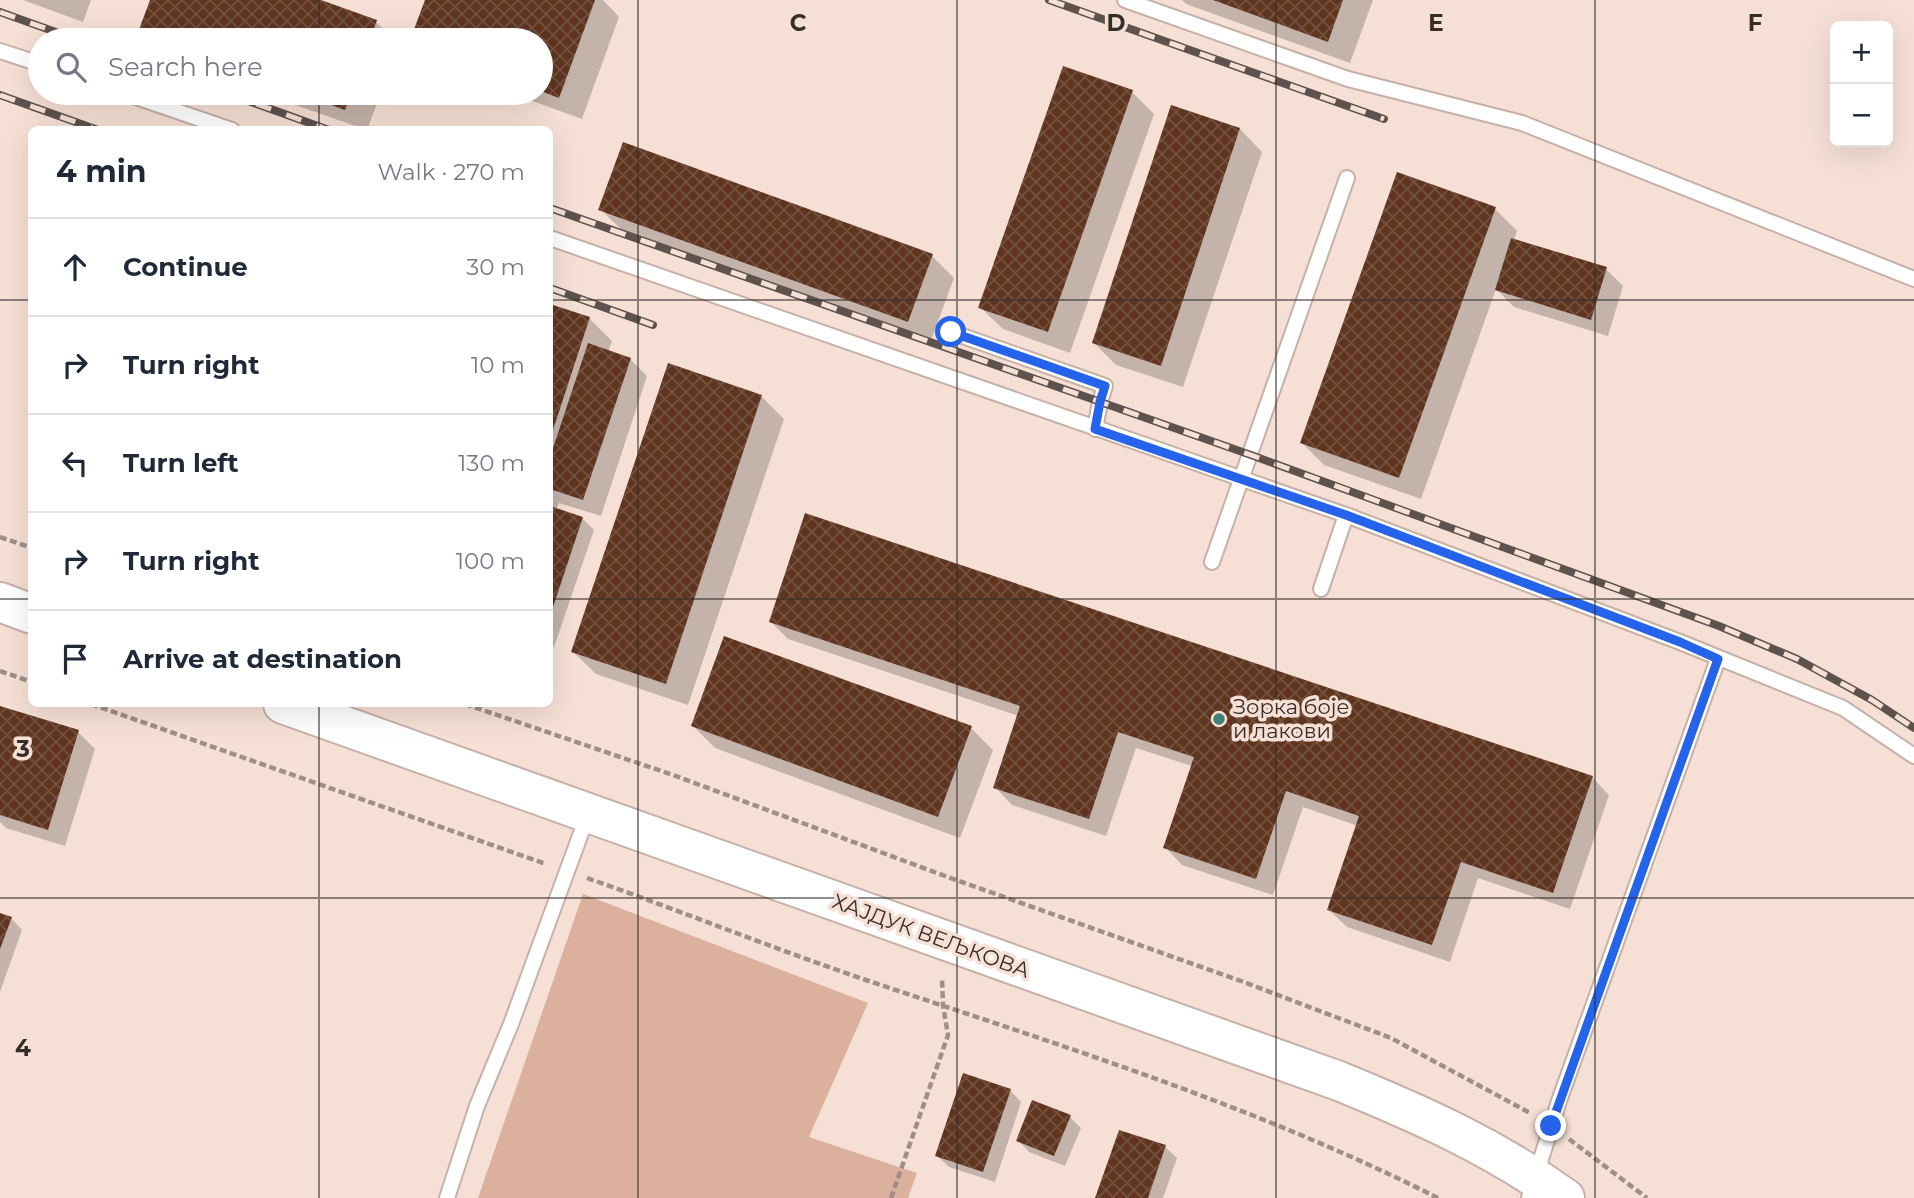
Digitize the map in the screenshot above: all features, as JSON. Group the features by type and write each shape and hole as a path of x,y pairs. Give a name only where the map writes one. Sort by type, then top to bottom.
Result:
{"main road":[{"path":"0,602 28,612"},
{"name":"ХАЈДУК ВЕЉКОВА","path":"291,707 1339,1081 1464,1135 1543,1191"}],"lane":[{"path":"1125,0 1348,79 1522,123 1914,279"},
{"path":"0,51 28,60"},
{"path":"159,105 220,126"},
{"path":"1212,562 1347,178"},
{"path":"553,239 1346,515 1680,642 1843,708 1914,756"},
{"path":"951,332 1105,386 1095,429"},
{"path":"1321,589 1346,515"},
{"path":"1543,1191 1551,1126 1718,659"},
{"path":"447,1198 477,1106 511,1024 589,813"}],"path":[{"path":"0,537 28,547"},
{"path":"0,671 28,681"},
{"path":"100,707 567,871 804,959 1058,1044 1272,1123 1374,1166 1438,1198"},
{"path":"474,707 673,775 1391,1038 1487,1088 1551,1126 1647,1198"},
{"path":"891,1198 948,1035 943,1006 941,939"}],"shaded area":[{"path":"583,894 868,1003 809,1137 917,1173 908,1198 478,1198"}],"building":[{"path":"150,0 321,0 377,20 374,28 140,28"},
{"path":"425,0 595,0 559,98 553,96 553,28 414,28"},
{"path":"1213,0 1343,0 1328,42"},
{"path":"1063,66 1133,90 1048,332 978,308"},
{"path":"331,105 347,105 345,110"},
{"path":"1171,105 1240,128 1161,366 1092,343"},
{"path":"623,142 933,254 908,322 598,210"},
{"path":"1397,172 1496,207 1399,478 1300,443"},
{"path":"1511,238 1607,267 1591,320 1495,290"},
{"path":"553,305 590,317 553,430"},
{"path":"588,343 631,358 583,500 553,490 553,448"},
{"path":"668,363 762,395 666,684 571,652"},
{"path":"553,507 583,517 553,607"},
{"name":"Зорка боје и лакови","path":"805,513 1593,776 1553,893 1461,862 1432,945 1327,910 1359,816 1286,791 1256,879 1163,848 1194,757 1118,732 1089,819 993,788 1020,706 769,622"},
{"path":"724,636 972,726 938,817 691,726"},
{"path":"0,706 79,730 48,830 0,815"},
{"path":"0,913 12,917 0,949"},
{"path":"963,1073 1011,1089 983,1172 935,1156"},
{"path":"1032,1100 1071,1115 1054,1156 1016,1141"},
{"path":"1119,1130 1166,1145 1148,1198 1095,1198"}],"railway":[{"path":"1049,0 1384,119"},
{"path":"0,12 45,28"},
{"path":"0,95 28,105"},
{"path":"28,105 87,126"},
{"path":"259,105 318,126"},
{"path":"553,209 1251,455 1719,626 1797,659 1872,700 1914,728"},
{"path":"553,289 653,325"}],"place":[{"name":"Зорка боје и лакови","path":"1219,719"}],"route":[{"path":"951,332 1105,386 1095,429 1346,515 1680,642 1718,659 1551,1126"}]}
